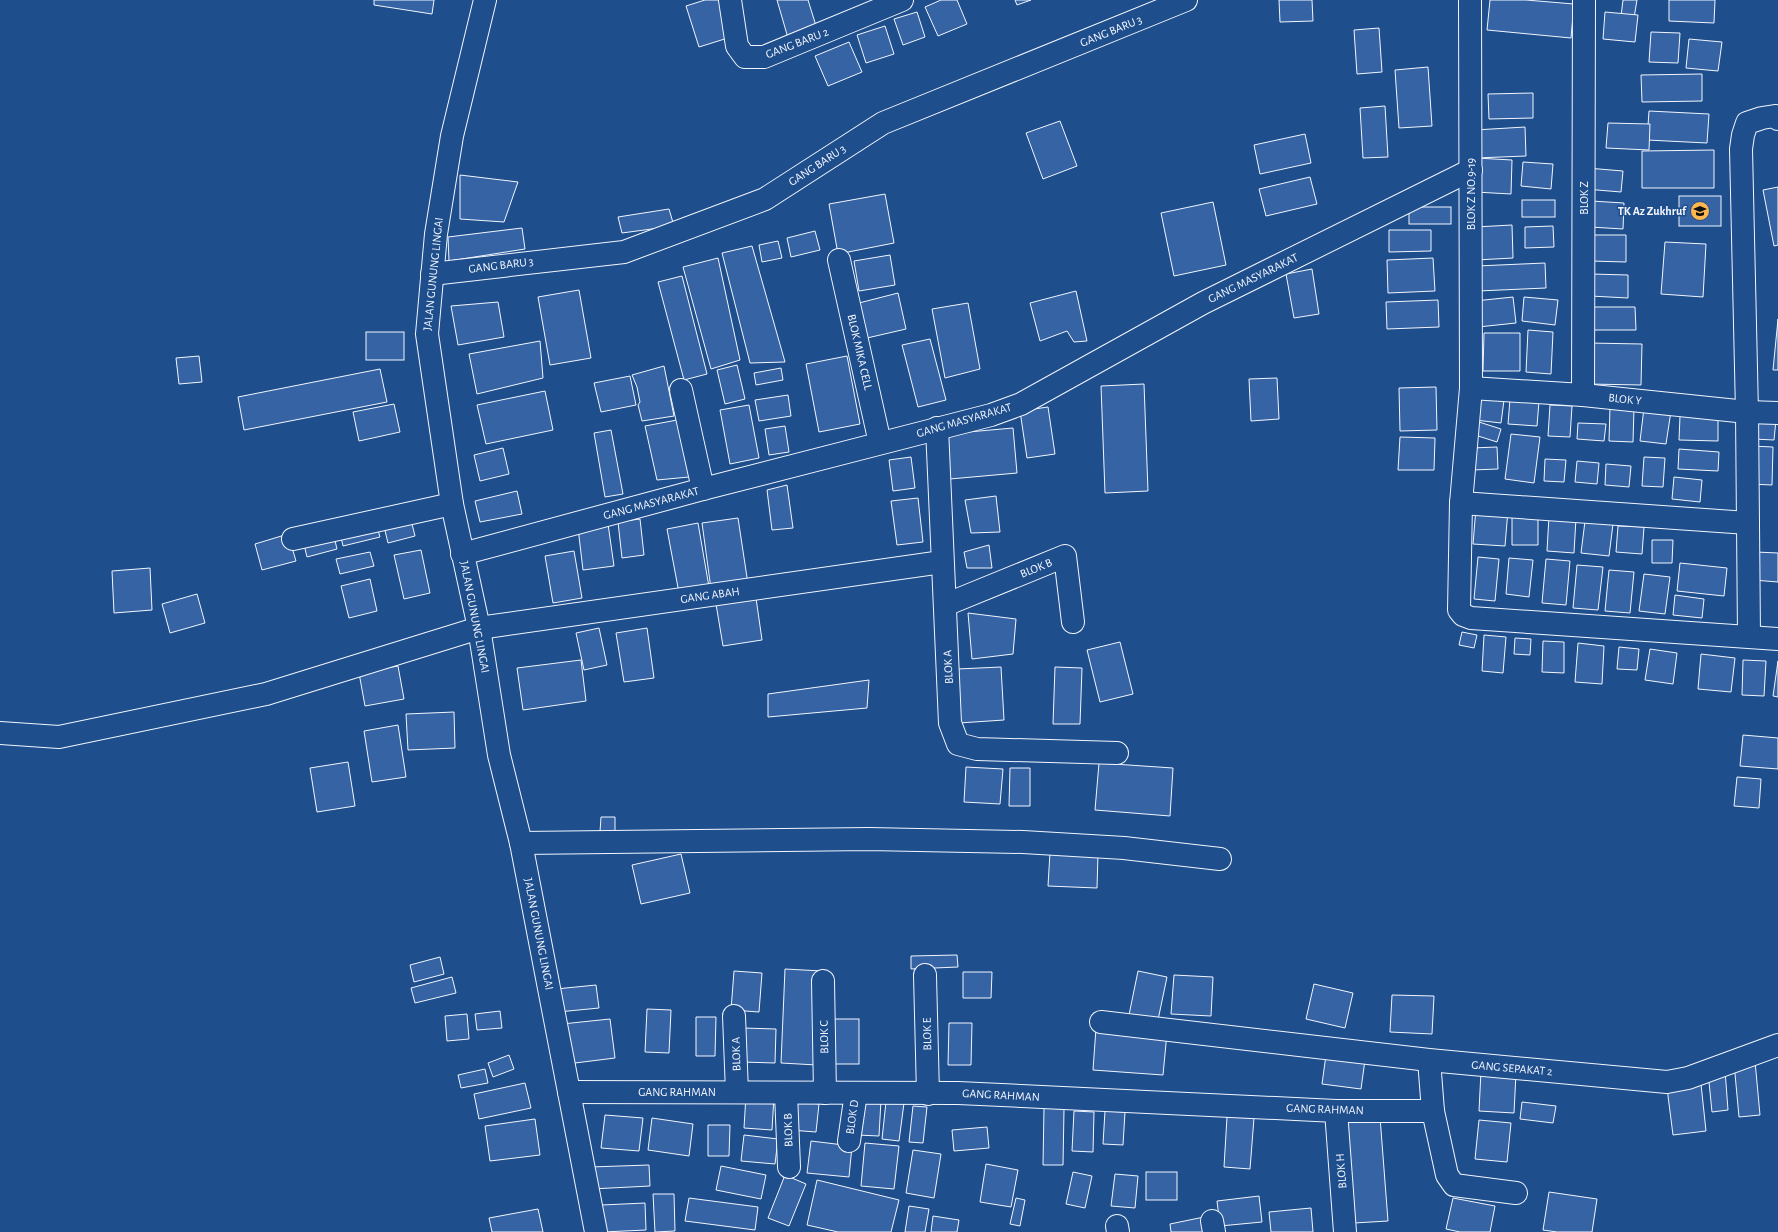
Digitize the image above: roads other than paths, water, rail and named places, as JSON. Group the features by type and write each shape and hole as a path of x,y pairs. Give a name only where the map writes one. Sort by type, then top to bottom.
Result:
{"street":[{"name":"JALAN GUNUNG LINGAI","path":"485,0 452,136 436,234 427,334 452,504 478,628 498,755 521,843 596,1232"},
{"name":"GANG BARU 2","path":"730,0 737,46 745,56 764,57 902,0"},
{"name":"GANG BARU 3","path":"432,274 624,252 765,200 882,123 1186,0"},
{"name":"BLOK Z NO.9-19","path":"1470,0 1471,388 1461,503 1459,610 1463,615 1470,618 1778,639"},
{"name":"BLOK Z","path":"1584,0 1584,395"},
{"path":"1749,636 1747,412 1741,150 1743,135 1747,123 1762,118 1775,116 1778,119"},
{"name":"GANG MASYARAKAT","path":"462,554 703,489 990,415 1021,404 1203,303 1471,170"},
{"name":"BLOK MIKA CELL","path":"839,260 880,443"},
{"name":"BLOK Y","path":"1471,388 1584,395 1747,412 1778,413"},
{"path":"681,390 703,489"},
{"name":"BLOK A","path":"937,428 950,723 958,744 977,749 1117,753"},
{"path":"1461,503 1748,523"},
{"path":"293,539 452,504"},
{"name":"BLOK B","path":"945,605 1066,556 1073,622"},
{"name":"GANG ABAH","path":"0,733 59,737 266,694 478,628 942,562"},
{"path":"521,843 869,838 1023,842 1124,848 1220,859"},
{"name":"BLOK E","path":"925,975 928,1094"},
{"name":"BLOK C","path":"823,981 825,1093"},
{"name":"BLOK A","path":"734,1016 737,1092"},
{"name":"GANG SEPAKAT 2","path":"1101,1022 1429,1060 1667,1082 1688,1078 1778,1045"},
{"path":"1429,1060 1433,1110 1447,1175 1450,1181 1454,1184 1516,1193"},
{"name":"GANG RAHMAN","path":"569,1092 966,1094 1336,1110 1433,1110"},
{"name":"BLOK B","path":"786,1093 789,1167"},
{"name":"BLOK D","path":"849,1141 856,1093"},
{"name":"BLOK H","path":"1336,1110 1346,1232"}],"place":[{"name":"TK Az Zukhruf","path":"1700,211"}]}
